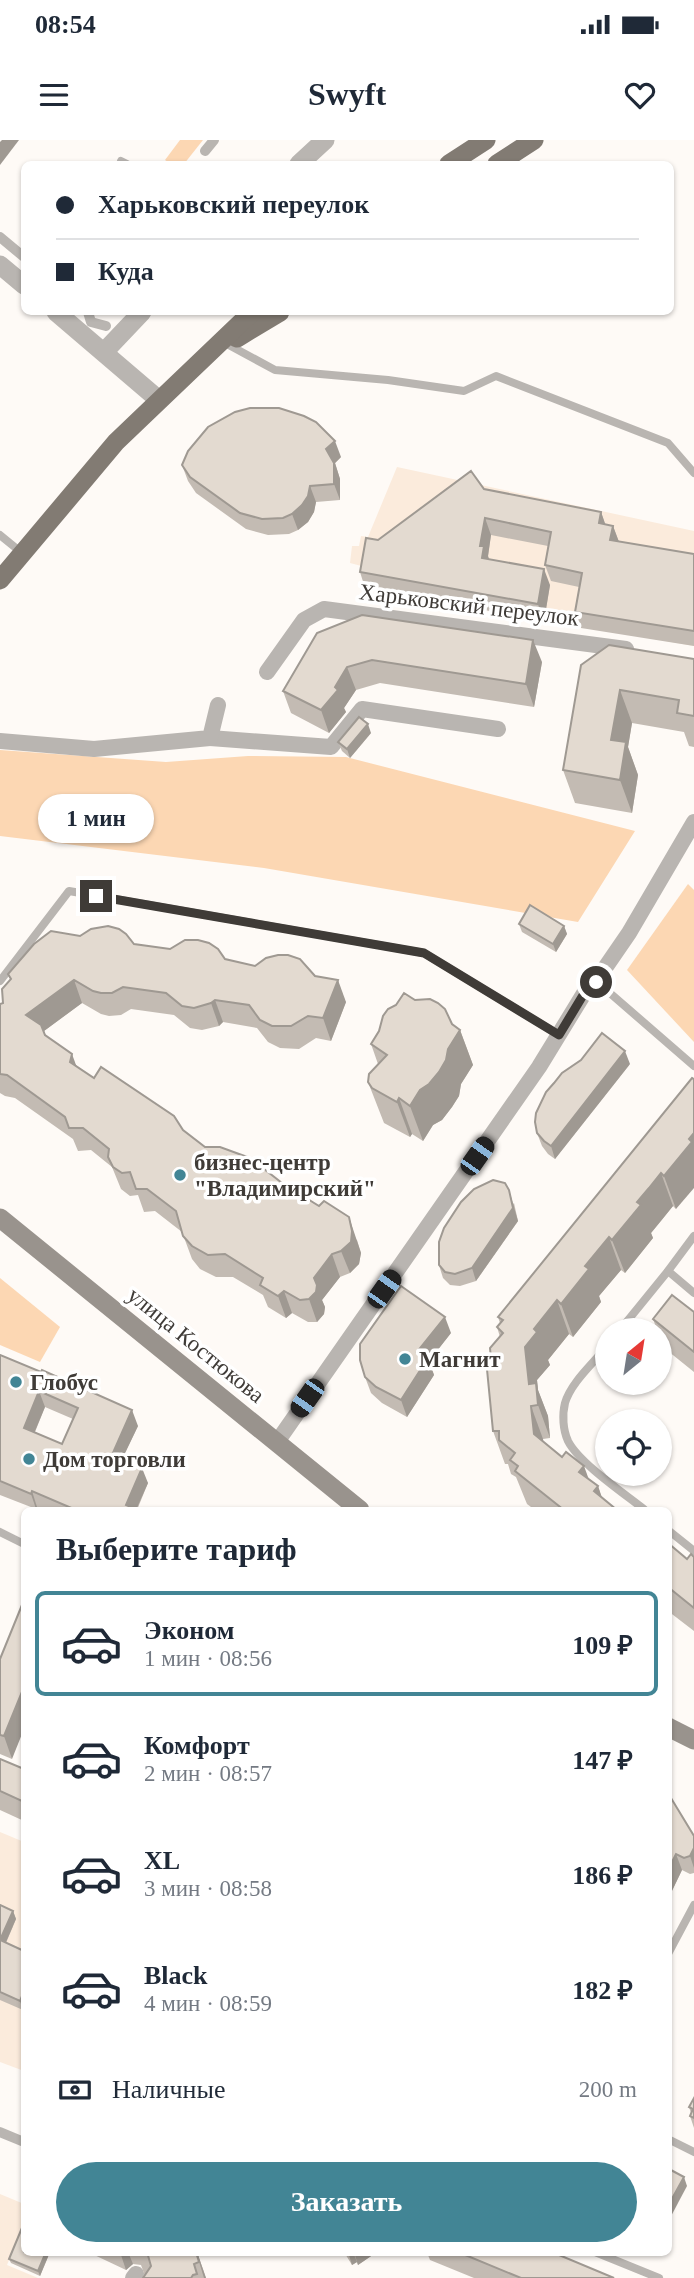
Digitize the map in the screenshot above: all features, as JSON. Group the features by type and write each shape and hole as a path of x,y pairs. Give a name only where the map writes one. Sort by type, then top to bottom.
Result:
{"main road":[{"path":"454,161 486,140"},
{"path":"502,161 534,140"},
{"path":"0,580 116,442 249,315"},
{"path":"198,363 275,315"},
{"name":"улица Костюкова","path":"0,1218 356,1507"},
{"path":"672,1729 694,1740"}],"street":[{"path":"205,151 214,140"},
{"path":"302,161 325,140"},
{"path":"0,237 21,254"},
{"path":"0,265 21,282"},
{"path":"60,315 159,400"},
{"path":"105,351 131,318"},
{"path":"89,320 106,326"},
{"name":"Харьковский переулок","path":"267,672 304,620 324,609 643,652"},
{"path":"210,738 218,705"},
{"path":"0,741 94,749 210,738 331,747 362,709 498,729"},
{"path":"276,1441 539,1067 588,987 596,982 629,933 694,822"},
{"path":"0,2132 21,2141"}],"lane":[{"path":"228,344 275,370 388,380 464,391 496,376 667,443 694,473"},
{"path":"0,535 22,553"},
{"path":"0,981 69,891 424,953 559,1035"},
{"path":"596,982 694,1066"},
{"path":"630,1318 694,1236"},
{"path":"668,1272 694,1293"},
{"path":"595,1361 576,1384 566,1402 563,1421 568,1441 580,1457 639,1507"},
{"path":"0,1532 21,1542"},
{"path":"672,1533 694,1551"},
{"path":"672,1946 694,1905"},
{"path":"672,2141 694,2152"},
{"path":"605,2256 659,2278"}],"shaded area":[{"path":"180,140 203,140 186,161 165,160"},
{"path":"397,467 694,531 694,646 365,588 369,568 350,563 352,546 359,546 361,536 368,537"},
{"path":"0,750 166,762 248,756 346,757 635,831 578,922 264,868 0,836"},
{"path":"688,884 694,890 694,1042 627,970"},
{"path":"0,1278 60,1327 40,1362 0,1345"},
{"path":"0,1832 21,1841 21,2070 0,2062"},
{"path":"0,2194 21,2203 21,2230 7,2265 38,2278 0,2278"}],"building":[{"path":"250,408 279,408 304,416 316,422 335,441 326,449 334,463 334,484 310,486 302,505 283,518 262,519 240,513 190,477 182,465 188,451 208,427 235,412"},
{"path":"471,471 484,489 601,512 599,523 613,526 610,540 694,554 694,631 575,612 582,573 545,565 551,532 485,518 480,546 484,546 482,558 544,569 538,604 360,572 366,538 378,540"},
{"path":"362,615 533,640 526,684 372,660 347,667 335,687 338,690 321,710 283,691 317,633"},
{"path":"609,645 694,659 694,716 677,713 679,700 620,690 611,740 626,742 620,780 563,770 581,665"},
{"path":"359,717 368,724 347,749 338,742"},
{"path":"530,905 564,926 553,944 519,924"},
{"path":"108,926 119,929 134,944 170,949 185,940 198,940 218,949 225,959 255,966 266,958 288,955 300,959 315,976 338,980 323,1018 308,1016 291,1026 272,1026 260,1020 249,1005 215,1000 194,1008 182,1006 166,993 123,987 112,993 101,993 74,980 26,1015 41,1025 45,1035 72,1054 70,1062 94,1078 101,1067 174,1116 183,1130 205,1147 220,1147 250,1158 282,1183 319,1206 324,1201 349,1217 351,1242 341,1251 332,1254 314,1278 316,1292 309,1299 300,1300 284,1291 278,1296 260,1285 263,1278 225,1254 208,1255 192,1246 183,1236 176,1211 147,1189 136,1189 130,1172 122,1173 113,1167 108,1157 109,1149 83,1128 69,1128 65,1117 7,1075 0,1074 0,1004 3,1003 2,989 11,979 8,974 34,944 51,931 80,936 91,929"},
{"path":"404,993 415,1000 430,999 438,1003 445,1009 452,1024 460,1030 448,1049 446,1060 439,1072 420,1090 410,1106 399,1098 397,1102 372,1088 368,1082 369,1074 387,1055 371,1044 379,1031 383,1016 388,1009 396,1005"},
{"path":"602,1033 625,1051 551,1146 537,1133 536,1113 546,1092 562,1073 581,1060"},
{"path":"692,1078 694,1079 694,1133 689,1139 692,1142 664,1176 661,1173 637,1202 641,1205 612,1240 609,1237 585,1266 589,1269 561,1304 557,1300 534,1329 537,1332 525,1347 529,1384 536,1383 538,1405 531,1406 534,1434 562,1457 566,1452 584,1466 579,1472 598,1486 594,1491 613,1507 560,1507 515,1471 518,1466 510,1460 515,1453 499,1440 499,1431 493,1431 486,1359 491,1359 490,1348 503,1333 497,1327 503,1320 498,1317"},
{"path":"493,1180 505,1183 513,1208 472,1268 455,1274 445,1272 439,1265 439,1242 444,1228 461,1202 474,1189"},
{"path":"401,1286 445,1317 417,1352 428,1358 401,1400 376,1387 365,1377 360,1360 360,1344"},
{"path":"672,1295 694,1312 694,1352 672,1334 672,1318 654,1318"},
{"path":"0,1355 41,1372 42,1370 132,1410 112,1455 142,1468 126,1505 131,1507 69,1507 32,1491 31,1494 0,1481","holes":["39,1391 78,1408 62,1444 24,1428"]},
{"path":"672,1546 687,1559 691,1554 694,1557 694,1608 672,1590"},
{"path":"21,1607 21,1694 4,1736 0,1735 0,1659"},
{"path":"0,1759 21,1768 21,1801 0,1791"},
{"path":"672,1800 694,1836 694,1848 690,1856 684,1858 676,1854 672,1862"},
{"path":"0,1905 13,1911 0,1940"},
{"path":"0,1940 21,1950 21,1998 20,2001 0,1992"},
{"path":"694,2098 694,2118 690,2116 693,2109 689,2107"},
{"path":"672,2171 684,2177 672,2199"},
{"path":"21,2230 21,2256 44,2256 38,2271 9,2259"},
{"path":"148,2256 197,2256 199,2262 194,2264 197,2274 191,2278 143,2278 151,2266"},
{"path":"468,2256 562,2256 614,2278 521,2278"}],"place":[{"name":"бизнес-центр \"Владимирский\"","path":"180,1175"},
{"name":"Магнит","path":"405,1359"},
{"name":"Глобус","path":"16,1382"},
{"name":"Дом торговли","path":"29,1459"}],"route":[{"path":"96,896 424,953 559,1035 588,987 596,982"}]}
